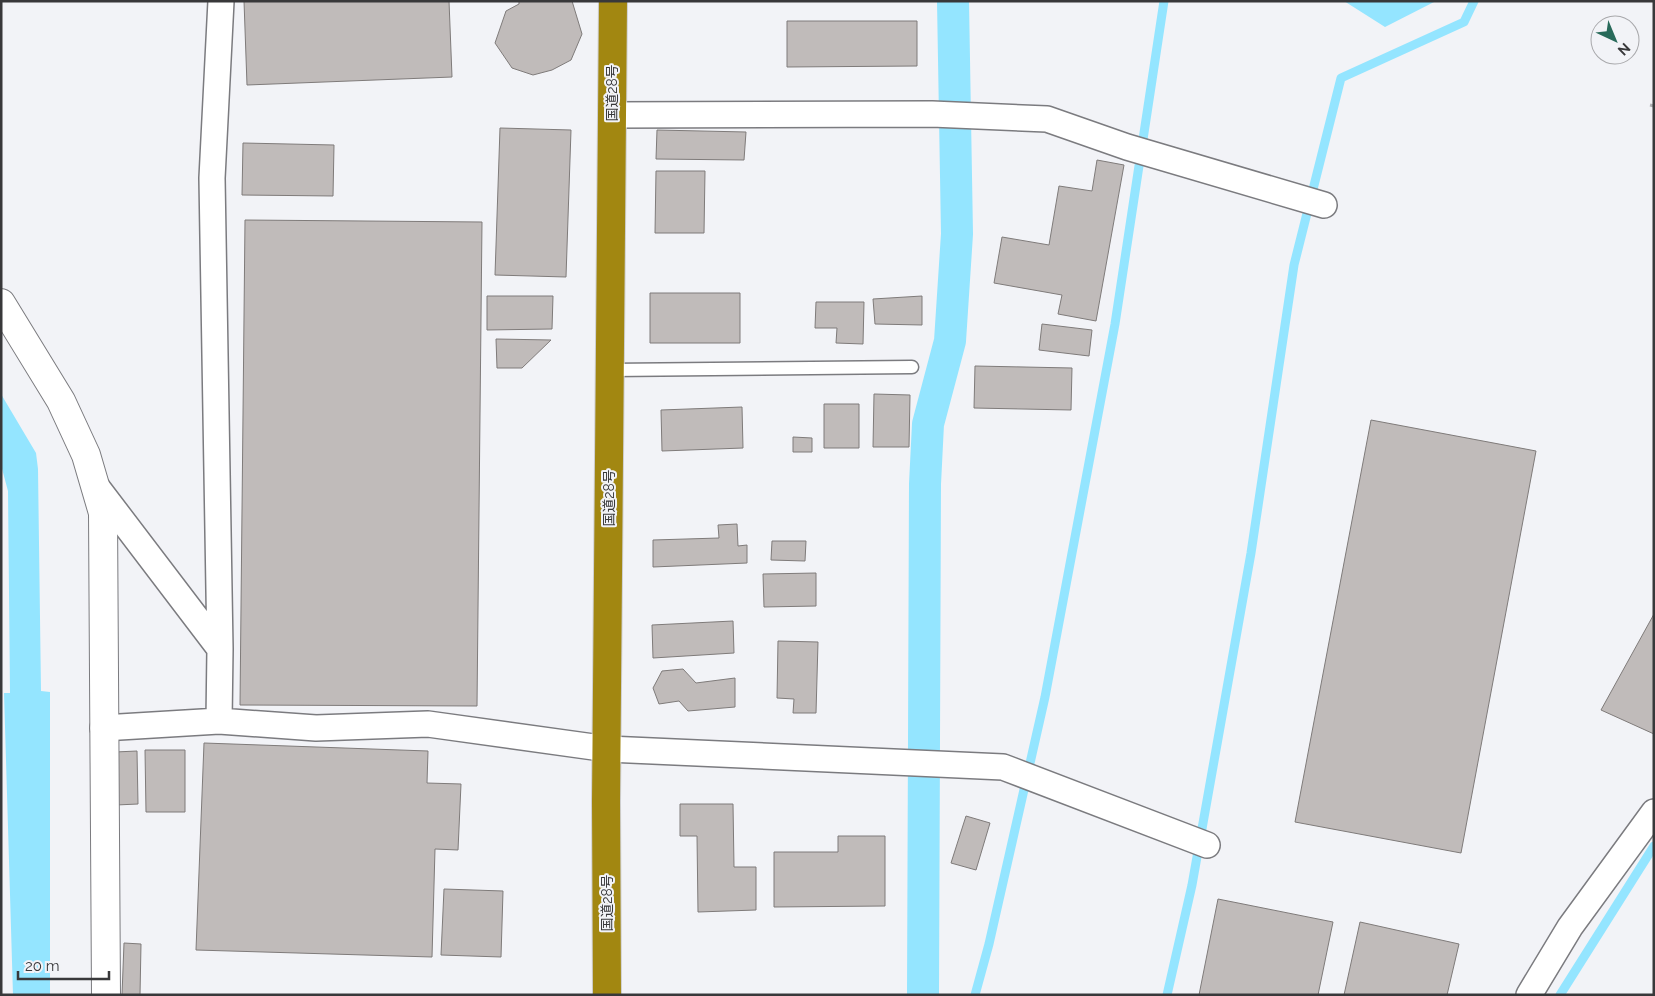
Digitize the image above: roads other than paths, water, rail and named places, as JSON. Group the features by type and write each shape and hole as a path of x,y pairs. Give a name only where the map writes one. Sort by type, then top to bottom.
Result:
{"highway":[{"name":"国道28号","path":"608,995 606,802 608,749 613,1"}],"street":[{"path":"218,721 220,650 212,178 221,1"},
{"path":"612,115 932,114 1047,119 1127,147 1324,205"},
{"path":"1,303 61,401 86,455 103,513 106,995"},
{"path":"94,484 220,650"},
{"path":"103,728 218,721 316,728 428,724 608,749 1003,767 1206,845"},
{"path":"1529,995 1570,927 1654,812"}],"lane":[{"path":"610,370 912,367"}],"water":[{"path":"1344,1 1436,1 1385,27"},
{"path":"1,394 36,453 38,469 41,691 50,692 50,995 13,995 4,693 10,693 8,491 1,465"}],"waterway":[{"path":"923,995 925,484 928,424 950,341 957,234 953,1"},
{"path":"975,995 989,944 1045,697 1115,324 1164,1"},
{"path":"1167,995 1192,885 1251,553 1294,265 1341,78 1464,22 1474,1"},
{"path":"1560,995 1654,846"}]}
